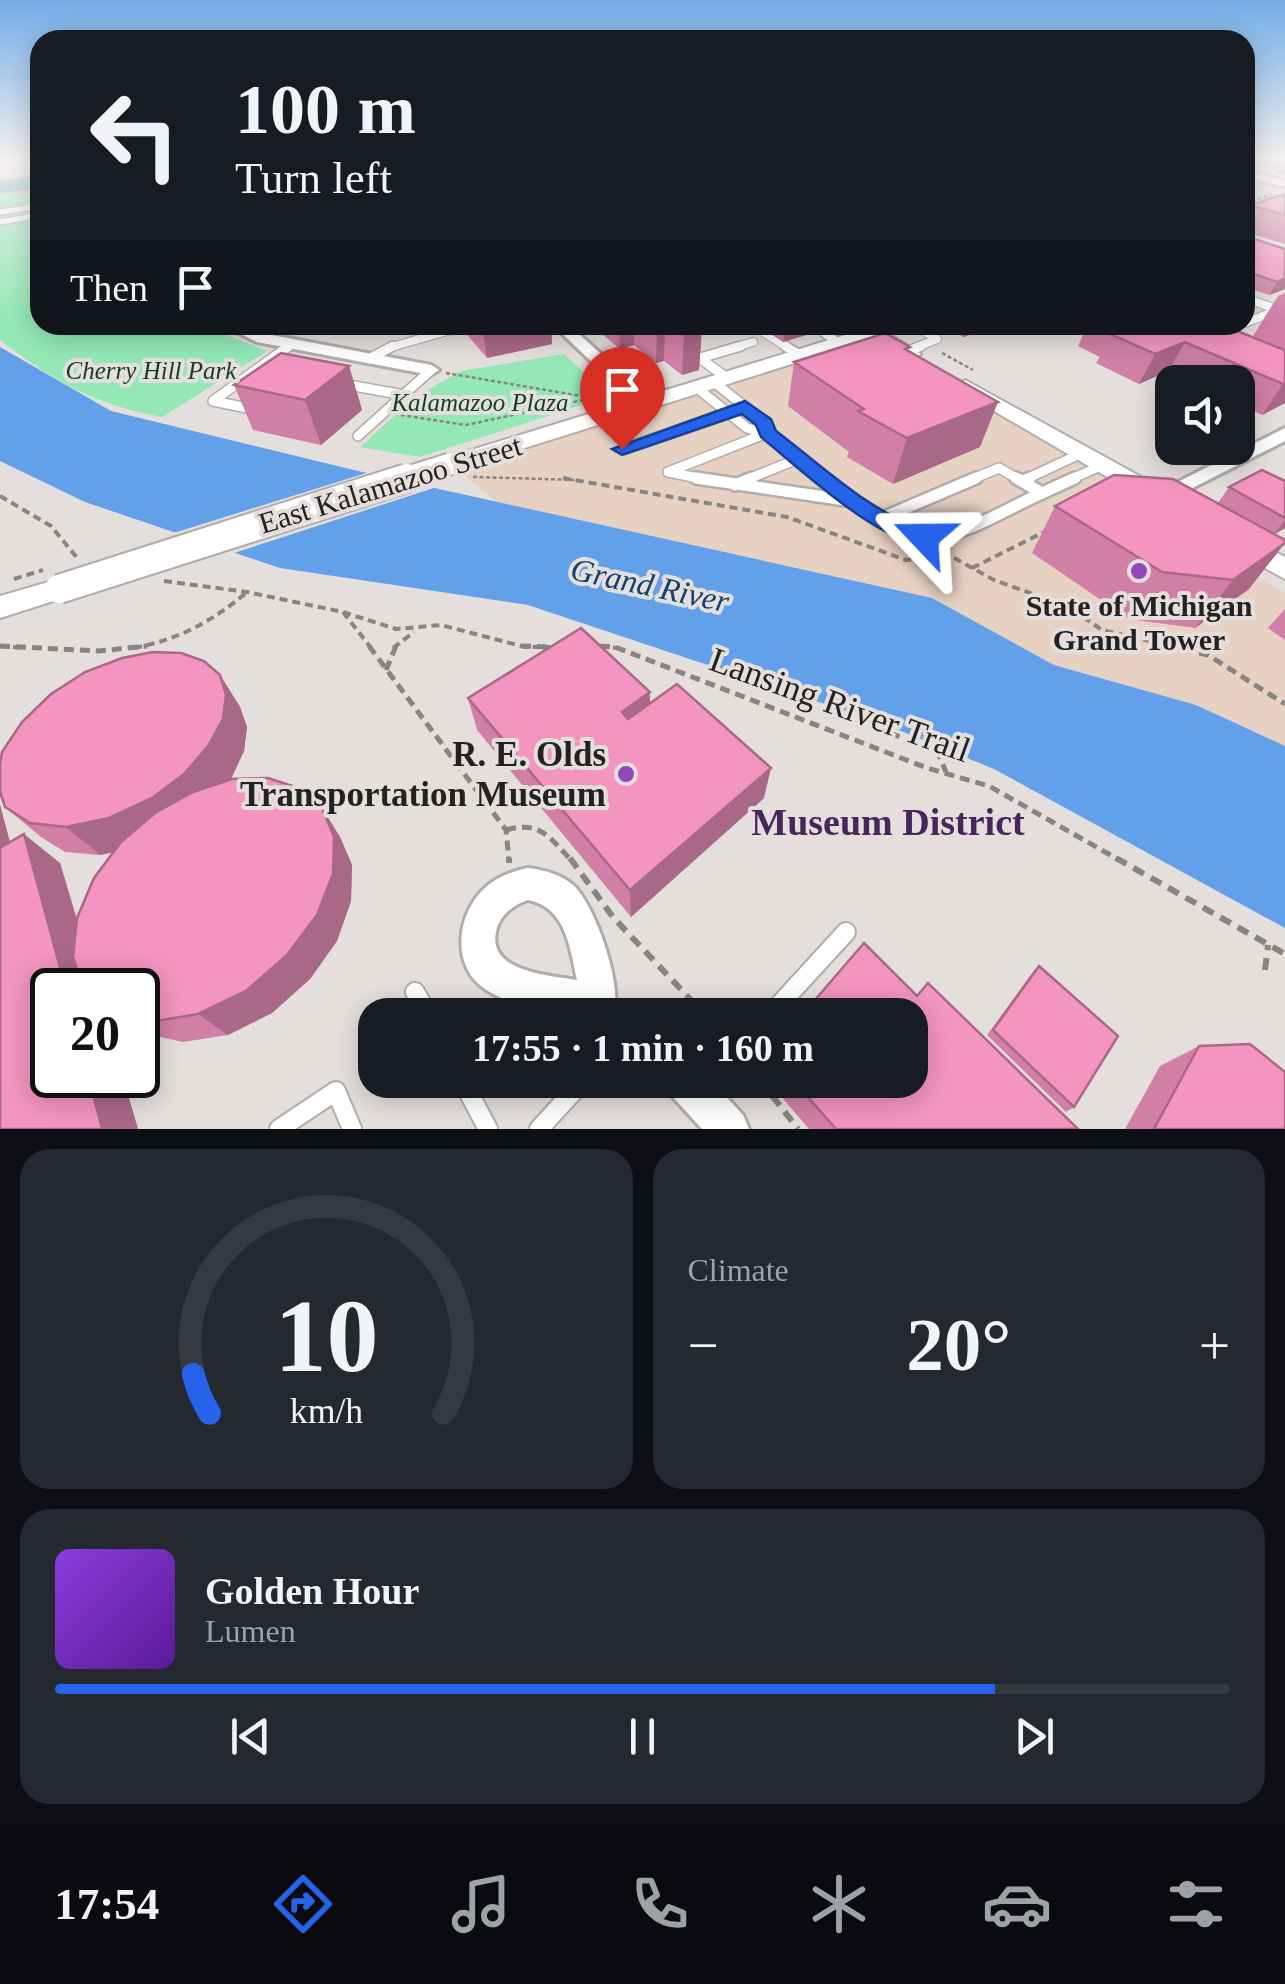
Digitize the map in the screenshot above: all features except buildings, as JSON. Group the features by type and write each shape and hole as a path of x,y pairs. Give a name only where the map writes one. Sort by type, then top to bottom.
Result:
{"street":[{"path":"252,335 321,356 369,359 431,370"},
{"path":"257,337 264,335"},
{"path":"571,335 646,404"},
{"name":"East Kalamazoo Street","path":"0,607 56,574 460,470 854,335"},
{"path":"877,335 914,356"},
{"path":"951,378 1187,513"},
{"path":"1158,496 1285,434"},
{"path":"1220,532 1285,569"},
{"path":"565,998 514,986 484,966 476,949 482,920 497,899 512,888 536,884 565,897 604,998"},
{"path":"707,1098 730,1129"}],"lane":[{"path":"0,222 30,218"},
{"path":"1255,301 1282,308"},
{"path":"1255,319 1282,308"},
{"path":"369,359 394,345 431,335"},
{"path":"683,335 700,358 727,413 747,428 768,433 897,530 940,539 1104,465"},
{"path":"768,335 800,355"},
{"path":"827,335 839,343"},
{"path":"914,356 937,339 930,335"},
{"path":"700,358 753,342"},
{"path":"263,397 246,408 212,401 290,344"},
{"path":"358,436 431,370"},
{"path":"333,382 404,395"},
{"path":"713,383 764,423 768,433"},
{"path":"622,449 745,407"},
{"path":"768,433 668,472 734,486 855,501"},
{"path":"1023,481 1082,453"},
{"path":"734,486 800,458"},
{"path":"880,519 994,469 1005,470 1042,493"},
{"path":"1049,469 1068,481"},
{"path":"786,998 846,932"},
{"path":"416,992 419,998"},
{"path":"279,1129 336,1091 352,1129"},
{"path":"472,1098 488,1129"},
{"path":"539,1129 567,1098"}],"path":[{"path":"431,370 588,399"},
{"path":"384,412 466,425 608,398"},
{"path":"460,470 486,480 558,477 787,517 906,560 949,555 994,580 1069,608 1102,630 1208,655 1285,704"},
{"path":"972,568 1060,524"},
{"path":"0,583 56,574 78,559"},
{"path":"0,646 125,652 208,624 228,612 247,592"},
{"path":"512,888 506,830 343,612 396,629 441,625 525,647 558,647"},
{"path":"385,670 400,640 418,629"},
{"name":"Lansing River Trail","path":"584,645 614,647 989,786 1285,954"},
{"path":"879,722 886,731 938,754 946,772"},
{"path":"506,830 523,825 545,832 581,870 613,917 689,998"},
{"path":"1265,970 1268,945"},
{"path":"774,1098 798,1129"}],"shaded area":[{"path":"862,335 877,335 1285,593 1285,746 1196,705 1054,665 932,598 497,502 450,464"}],"green space":[{"name":"Cherry Hill Park","path":"0,213 30,213 30,335 227,335 267,351 162,417 96,398 57,379 0,340"},
{"name":"Kalamazoo Plaza","path":"564,354 607,394 420,457 360,447 414,398 461,371"}],"water":[{"name":"Grand River","path":"0,347 111,411 358,471 932,598 1054,665 1196,705 1285,746 1285,928 994,769 879,722 528,605 280,568 85,502 0,461"}],"pier":[{"path":"376,470 443,485 228,555 167,535"}],"place":[{"name":"State of Michigan Grand Tower","path":"1139,571"},
{"name":"R. E. Olds Transportation Museum","path":"626,774"}],"district":[{"name":"Museum District","path":"888,822"}],"route":[{"path":"622,449 745,407 764,423 768,433 855,501 897,530 924,537"}]}
